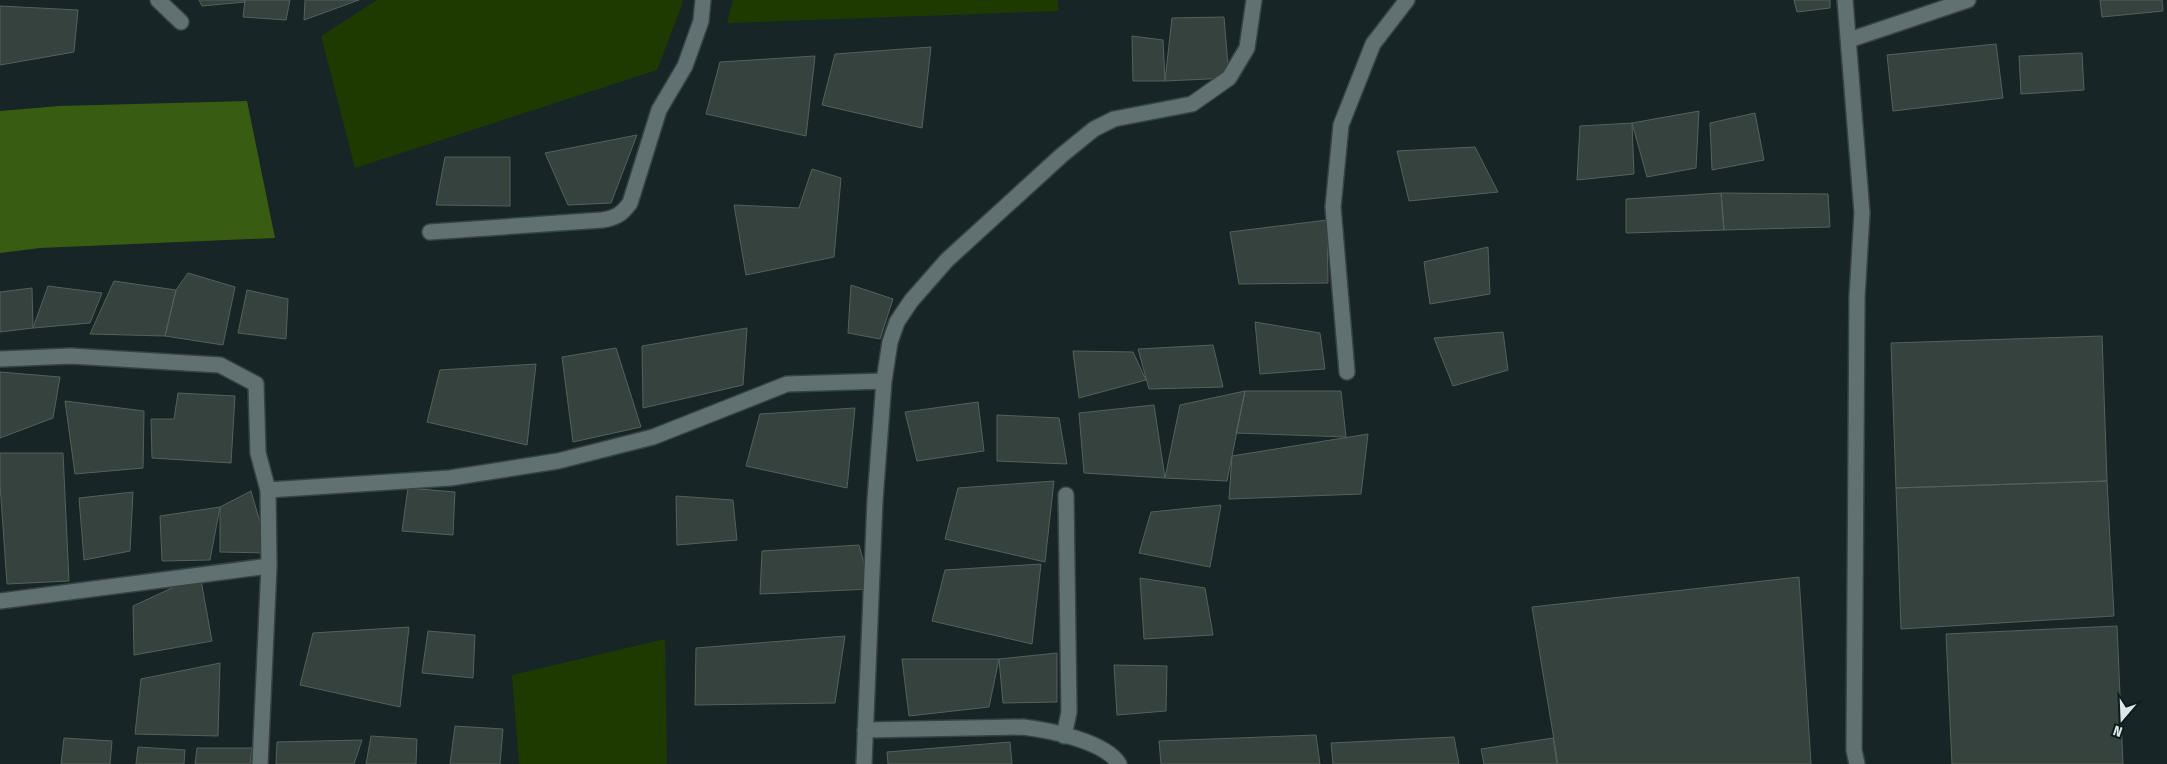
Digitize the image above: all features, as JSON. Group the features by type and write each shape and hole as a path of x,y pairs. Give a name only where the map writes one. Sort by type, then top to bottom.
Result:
{"street":[{"path":"158,0 181,22"},
{"path":"430,232 602,220 616,217 624,212 630,203 659,110 685,66 701,21 703,0"},
{"path":"864,764 875,500 884,381 890,342 897,322 911,301 947,260 1062,155 1094,129 1122,117 1192,104 1230,78 1248,48 1254,0"},
{"path":"1347,372 1333,207 1341,125 1373,44 1407,0"},
{"path":"1845,0 1862,213 1857,297 1854,750 1857,764"},
{"path":"1849,40 1968,0"},
{"path":"0,359 71,356 220,365 256,384 258,453 268,490 269,566 260,764"},
{"path":"268,490 450,478 558,461 654,437 787,384 884,381"},
{"path":"1064,736 1069,712 1066,495"},
{"path":"0,601 269,566"},
{"path":"865,730 1024,727 1046,729 1092,745 1116,758 1119,764"}],"green space":[{"path":"377,0 682,0 683,2 657,70 355,168 321,36"},
{"path":"733,0 1058,0 1058,11 727,23"},
{"path":"247,101 275,238 40,248 0,253 0,111 59,106"},
{"path":"665,639 667,764 519,764 512,675"}],"building":[{"path":"199,0 244,0 245,2 202,6"},
{"path":"245,0 290,0 286,20 243,17"},
{"path":"305,0 359,0 304,20"},
{"path":"1794,0 1830,0 1830,8 1797,12"},
{"path":"2100,0 2162,0 2163,11 2102,17"},
{"path":"0,6 78,10 74,52 0,65"},
{"path":"1224,17 1229,78 1165,81 1172,18"},
{"path":"1132,36 1163,40 1165,81 1133,81"},
{"path":"1996,44 2003,98 1893,111 1887,55"},
{"path":"931,47 922,128 822,105 835,54"},
{"path":"2082,53 2084,90 2021,94 2019,56"},
{"path":"815,56 806,136 706,114 720,62"},
{"path":"1699,111 1696,168 1647,177 1632,123"},
{"path":"1755,113 1764,160 1712,170 1710,123"},
{"path":"1632,123 1634,174 1577,180 1580,126"},
{"path":"637,135 611,203 568,205 545,153"},
{"path":"1475,147 1498,192 1409,201 1397,151"},
{"path":"445,157 510,157 510,206 436,205"},
{"path":"812,169 841,178 834,257 746,275 734,205 799,208"},
{"path":"1721,193 1724,230 1626,233 1626,199"},
{"path":"1721,193 1828,194 1830,227 1724,230"},
{"path":"1327,220 1328,283 1239,284 1230,232"},
{"path":"1488,247 1490,294 1430,304 1424,262"},
{"path":"188,273 235,287 223,345 165,336 176,290"},
{"path":"114,281 176,290 165,336 90,334"},
{"path":"851,285 893,299 880,339 848,333"},
{"path":"48,286 102,293 90,323 33,328"},
{"path":"32,288 33,328 0,332 0,292"},
{"path":"247,290 288,299 286,339 238,333"},
{"path":"1255,322 1320,333 1325,369 1260,374"},
{"path":"747,328 743,385 643,408 642,346"},
{"path":"1503,332 1508,370 1453,386 1434,338"},
{"path":"2102,336 2107,481 1896,488 1891,343"},
{"path":"1213,345 1223,387 1149,389 1138,349"},
{"path":"616,348 641,427 573,442 562,357"},
{"path":"1073,351 1133,352 1146,380 1079,398"},
{"path":"536,364 527,445 427,422 440,370"},
{"path":"0,372 60,377 53,418 0,438"},
{"path":"1245,391 1227,481 1165,478 1180,405"},
{"path":"1245,391 1341,391 1346,437 1236,433"},
{"path":"178,393 235,396 231,463 152,458 151,419 174,419"},
{"path":"65,401 144,411 143,468 75,474"},
{"path":"978,402 984,451 917,461 905,412"},
{"path":"1154,405 1165,478 1084,473 1079,413"},
{"path":"855,408 847,488 746,466 760,414"},
{"path":"997,415 1059,418 1067,464 997,461"},
{"path":"1368,434 1361,494 1229,499 1232,456"},
{"path":"0,453 63,453 69,581 7,584 0,484"},
{"path":"1054,481 1045,562 945,539 958,488"},
{"path":"2107,481 2114,616 1901,629 1896,488"},
{"path":"408,488 455,492 453,535 402,531"},
{"path":"251,491 269,553 220,552 220,507"},
{"path":"133,492 130,551 84,560 79,498"},
{"path":"676,496 733,500 737,540 677,545"},
{"path":"1221,505 1210,567 1139,553 1151,512"},
{"path":"220,507 210,560 162,561 160,516"},
{"path":"859,545 871,589 760,594 762,551"},
{"path":"1041,564 1032,644 932,621 945,570"},
{"path":"200,575 212,641 134,655 133,606"},
{"path":"1799,577 1811,764 1558,764 1532,607"},
{"path":"1140,578 1205,588 1213,635 1144,639"},
{"path":"2117,626 2123,764 1952,764 1946,634"},
{"path":"409,627 400,707 300,685 313,633"},
{"path":"428,631 475,635 473,678 422,673"},
{"path":"845,636 835,703 695,705 696,648"},
{"path":"1057,653 1057,702 1003,703 999,659"},
{"path":"902,659 999,659 989,707 909,716"},
{"path":"220,663 218,736 135,734 141,679"},
{"path":"1114,665 1167,666 1166,711 1117,715"},
{"path":"455,726 503,729 500,764 450,764"},
{"path":"1316,735 1320,764 1161,764 1159,741"},
{"path":"371,736 417,739 416,764 366,764"},
{"path":"1454,737 1459,764 1333,764 1331,743"},
{"path":"64,738 112,741 110,764 61,764"},
{"path":"1553,738 1557,764 1484,764 1481,749"},
{"path":"362,740 354,764 276,764 277,742"},
{"path":"1010,742 1012,764 888,764 887,752"},
{"path":"138,747 185,750 184,764 136,764"},
{"path":"197,748 252,748 250,764 195,764"}]}
